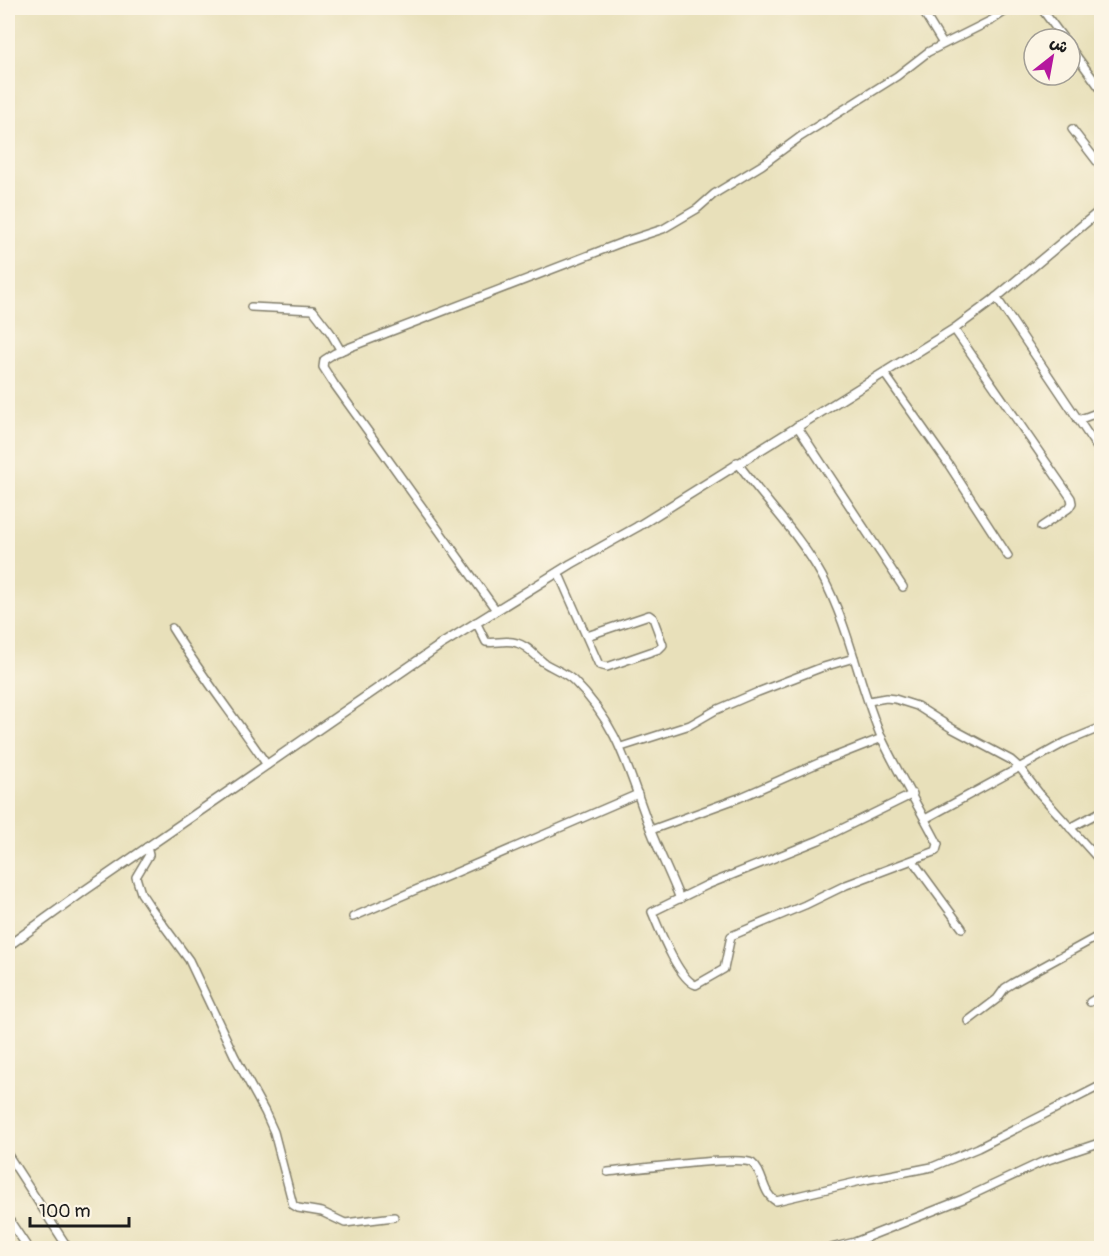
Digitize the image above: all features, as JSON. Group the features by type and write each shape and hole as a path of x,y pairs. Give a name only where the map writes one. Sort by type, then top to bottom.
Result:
{"street":[{"path":"921,8 943,44"},
{"path":"496,610 323,367 322,363 327,357 622,242 663,229 756,169 800,136 897,76 928,52 992,20 1010,8"},
{"path":"1041,8 1055,27"},
{"path":"1082,65 1101,91"},
{"path":"1072,129 1101,168"},
{"path":"8,946 147,847 476,622 638,527 737,462 954,329 1101,209"},
{"path":"996,297 1101,455"},
{"path":"251,308 313,310 341,351"},
{"path":"954,329 1071,498 1072,503 1069,508 1041,527"},
{"path":"884,373 949,465 1008,556"},
{"path":"1078,420 1101,411"},
{"path":"797,426 903,588"},
{"path":"737,462 764,499 803,545 822,576 838,609 882,738 913,794 938,844 937,849 913,861 846,885 731,936 724,969 696,985 688,981 667,947 652,912 707,885 819,840 913,794"},
{"path":"558,572 586,636 599,665 603,667 659,649 663,645 653,618 649,615 586,636"},
{"path":"476,622 486,642 510,640 523,645 541,661 574,681 606,719 621,747 651,831 680,899"},
{"path":"172,628 196,666 267,765"},
{"path":"621,747 690,725 716,710 758,692 854,658"},
{"path":"868,701 886,698 917,706 953,729 1001,754 1020,768 1101,863"},
{"path":"925,819 1066,742 1101,727"},
{"path":"651,831 739,798 882,738"},
{"path":"353,917 638,794"},
{"path":"1070,828 1101,812"},
{"path":"147,847 149,855 136,877 141,893 189,960 243,1074 265,1112 273,1132 293,1205 322,1212 345,1223 394,1217"},
{"path":"913,861 962,928"},
{"path":"968,1021 997,999 1005,988 1101,934"},
{"path":"1090,1002 1101,995"},
{"path":"608,1172 748,1161 754,1165 770,1198 776,1202 940,1164 978,1148 1101,1085"},
{"path":"831,1248 855,1242 953,1203 1042,1162 1101,1142"},
{"path":"8,1155 69,1248"},
{"path":"8,1218 28,1248"}]}
